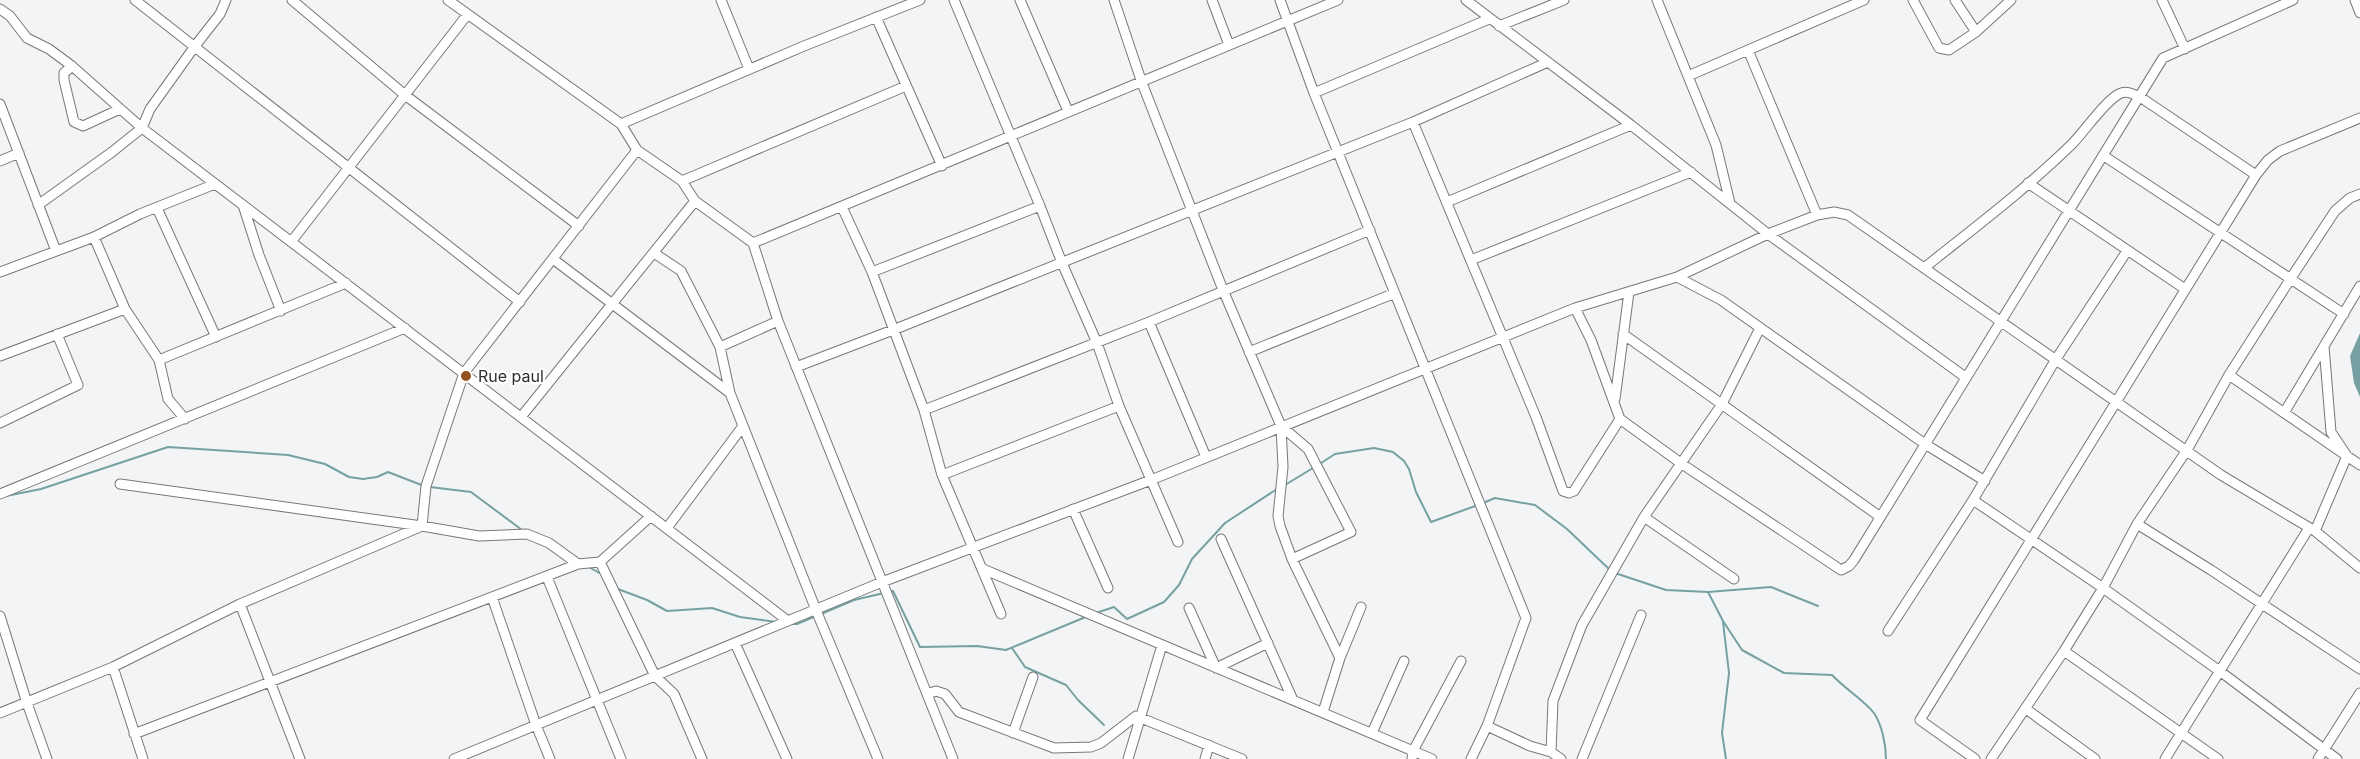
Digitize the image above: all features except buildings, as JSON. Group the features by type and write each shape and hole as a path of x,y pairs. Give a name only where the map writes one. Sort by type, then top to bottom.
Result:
{"street":[{"path":"135,0 520,302"},
{"path":"38,205 142,128 150,109 220,14 226,0"},
{"path":"292,0 405,95 579,226"},
{"path":"448,0 621,124 637,150 682,181 695,201 753,243 778,321 953,759"},
{"path":"734,0 722,2 748,69"},
{"path":"621,124 748,69 920,0"},
{"path":"954,0 1097,343 1119,406 1178,542"},
{"path":"1020,0 1068,111"},
{"path":"1114,0 1142,83 1222,290 1281,426 1283,467 1278,516 1280,526 1292,559 1340,658"},
{"path":"1212,0 1230,45"},
{"path":"1280,0 1314,93 1526,618 1487,726 1471,759"},
{"path":"753,243 1338,0"},
{"path":"1466,0 1632,125 1768,234 1965,376"},
{"path":"1499,26 1564,0"},
{"path":"1657,0 1720,156 1731,203"},
{"path":"1688,76 1864,0"},
{"path":"1912,0 1941,50 1949,50 1976,32 2007,2"},
{"path":"1955,0 1976,32"},
{"path":"2162,0 2185,49"},
{"path":"1575,308 1591,340 1620,419 1682,464 1841,570 1854,560 1965,376 2163,58 2293,0"},
{"path":"2355,0 2360,13"},
{"path":"0,9 10,16 27,38 49,49 72,66 142,128 788,621"},
{"path":"291,242 467,15"},
{"path":"876,17 942,166"},
{"path":"1314,93 1489,19"},
{"path":"1748,50 1817,215"},
{"path":"796,367 1413,122 1548,62"},
{"path":"72,66 64,74 64,80 74,122 77,125 83,126 120,109"},
{"path":"682,181 906,86"},
{"path":"1924,268 2072,144 2116,96 2127,92 2140,97 2256,175"},
{"path":"0,104 56,251"},
{"path":"1975,759 1920,720 2256,175 2268,160 2280,152 2360,118"},
{"path":"1413,122 1504,338 1563,490 1569,493 1574,491 1620,419"},
{"path":"1447,202 1632,125"},
{"path":"422,526 426,486 464,373 637,150"},
{"path":"0,161 19,153"},
{"path":"2104,156 2344,314"},
{"path":"1471,260 1691,172"},
{"path":"0,272 94,237 215,183"},
{"path":"2028,183 2185,289"},
{"path":"1991,759 2064,651 2103,588 2137,524 2187,450 2229,375 2334,211 2350,198 2360,194"},
{"path":"521,417 695,201"},
{"path":"243,205 259,255 281,311"},
{"path":"872,272 1040,206"},
{"path":"842,207 872,272 924,410 942,475 1001,614"},
{"path":"158,208 216,337"},
{"path":"454,759 882,582 1151,480 1575,308 1677,277 1768,234 1817,215 1834,212 1848,215 2221,475 2312,529 2360,568"},
{"path":"924,410 1097,343 1370,230"},
{"path":"94,237 125,309 159,360 168,399 185,419"},
{"path":"1888,631 1973,500 2056,360 2127,251"},
{"path":"654,253 681,271 720,347 730,393 815,609 878,759"},
{"path":"553,259 730,393"},
{"path":"1677,277 1721,300 1925,444 1984,481"},
{"path":"159,360 346,283"},
{"path":"2284,413 2360,286"},
{"path":"1615,402 1629,292"},
{"path":"1249,352 1395,293"},
{"path":"0,356 125,309"},
{"path":"720,347 778,321"},
{"path":"1149,322 1206,457"},
{"path":"0,494 405,328"},
{"path":"1551,752 1553,701 1582,625 1644,517 1722,404 1760,328"},
{"path":"0,423 78,385 57,334"},
{"path":"1623,334 1880,516"},
{"path":"2324,346 2331,432 2347,456"},
{"path":"2229,375 2360,465"},
{"path":"942,475 1119,406"},
{"path":"667,528 743,426"},
{"path":"1281,426 1308,449 1352,532 1292,559"},
{"path":"2165,759 2312,529 2347,456"},
{"path":"120,484 479,536 527,534 549,543 578,564"},
{"path":"1973,500 2103,588 2221,672 2337,759"},
{"path":"1073,509 1108,588"},
{"path":"134,735 578,564 600,562 651,516"},
{"path":"1644,517 1734,579"},
{"path":"2137,524 2360,669"},
{"path":"0,713 113,666 240,604 422,526"},
{"path":"1221,539 1293,700"},
{"path":"600,562 655,676 674,694 702,759"},
{"path":"983,569 1372,733 1413,755 1432,759"},
{"path":"547,577 621,759"},
{"path":"492,597 550,759"},
{"path":"240,604 300,759"},
{"path":"1323,712 1340,658 1361,607"},
{"path":"1190,608 1216,668"},
{"path":"1582,759 1641,615"},
{"path":"0,616 47,759"},
{"path":"735,642 787,759"},
{"path":"1216,668 1268,643"},
{"path":"1128,759 1162,645"},
{"path":"2064,651 2218,759"},
{"path":"1372,733 1404,661"},
{"path":"1413,755 1461,661"},
{"path":"113,666 143,759"},
{"path":"1013,733 1033,677"},
{"path":"927,694 936,691 945,694 959,712 1054,748 1091,747 1112,736 1131,718 1140,716 1242,759"},
{"path":"2318,759 2360,693"},
{"path":"2026,709 2096,759"},
{"path":"1487,726 1530,746 1551,752 1561,759"},
{"path":"1205,759 1209,745"}],"water":[{"path":"2360,333 2360,397 2354,383 2350,356"}],"waterway":[{"path":"6,496 41,489 168,447 288,455 325,464 349,477 363,479 377,477 388,472 424,486"},
{"path":"1318,465 1335,454 1374,448 1393,452 1404,461 1409,469 1416,492 1431,522 1478,505"},
{"path":"1285,485 1313,468"},
{"path":"430,487 471,492 522,530"},
{"path":"1096,613 1114,607 1127,619 1164,602 1179,585 1192,559 1225,523 1277,489"},
{"path":"1483,503 1495,498 1535,505 1567,529 1610,570"},
{"path":"587,566 603,575"},
{"path":"1615,573 1666,590 1708,592 1742,650 1784,673 1832,675 1874,713 1883,735 1886,759"},
{"path":"1708,592 1771,587 1818,606"},
{"path":"618,589 647,600 667,611 712,608 740,617 776,622"},
{"path":"890,592 893,591 920,647 977,646 1006,650 1088,616"},
{"path":"821,614 854,600 884,593"},
{"path":"791,624 797,624 816,616"},
{"path":"1723,622 1729,673 1722,733 1726,759"},
{"path":"1012,648 1025,667 1066,685 1104,725"}],"place":[{"name":"Rue paul","path":"466,376"}]}
